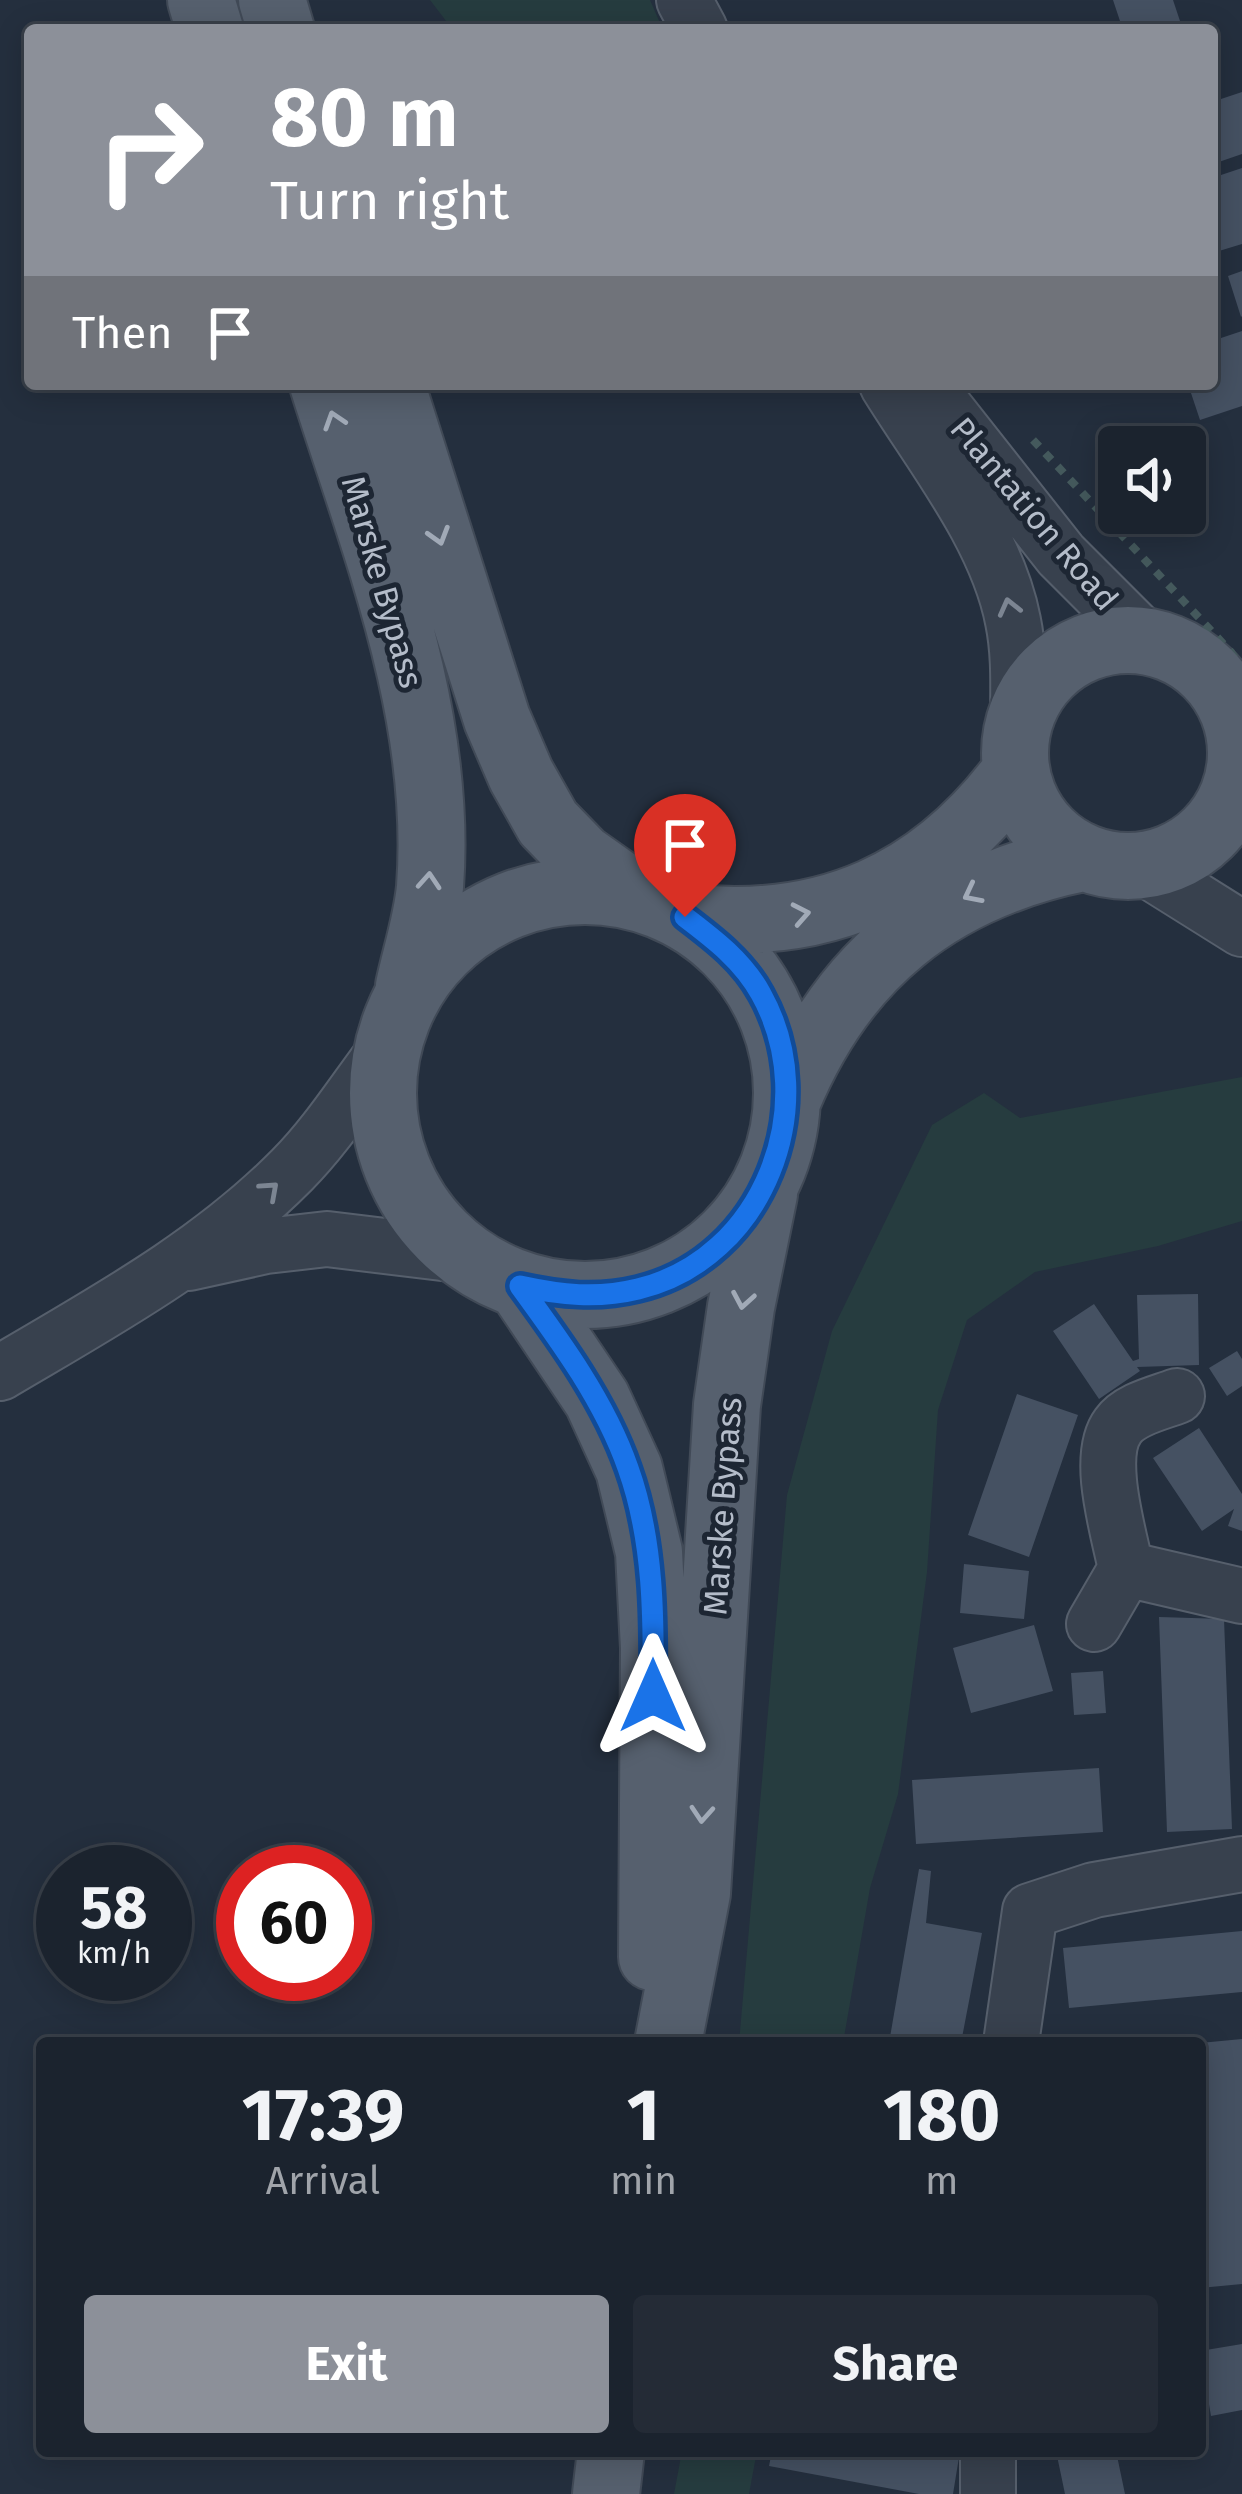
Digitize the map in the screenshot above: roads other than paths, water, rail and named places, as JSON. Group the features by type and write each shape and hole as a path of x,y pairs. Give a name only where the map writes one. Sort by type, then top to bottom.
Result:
{"main road":[{"name":"Marske Bypass","path":"324,390 393,606 420,716 431,799 429,890 397,1021"},
{"name":"Marske Bypass","path":"393,390 497,719 521,775 548,823 581,857 662,907"},
{"path":"662,907 729,950 762,995 782,1046 788,1101 781,1144 766,1185 743,1220 715,1249 662,1280 602,1296 561,1295 520,1286 459,1255 426,1220 406,1189 384,1119 397,1021 444,948 492,913 520,901 564,892 609,892 662,907 760,921 797,916 868,895 903,878 951,844 992,802 1040,681 1077,652 1123,640 1156,644 1205,670 1240,711 1229,806 1207,835 1177,856 1006,878 952,904 903,938 846,995 822,1028 788,1101"},
{"path":"1017,747 1027,807 1050,837 1113,862"},
{"name":"Marske Bypass","path":"669,2037 697,1893 727,1405 766,1185"},
{"name":"Marske Bypass","path":"520,1286 596,1400 629,1469 649,1552 654,1648 651,2037"},
{"path":"606,2494 610,2457"}],"street":[{"name":"Plantation Road","path":"891,390 987,544 1003,582 1017,647 1017,747"},
{"name":"Plantation Road","path":"931,390 1061,555 1156,644"},
{"path":"1113,862 1242,929"},
{"path":"0,1373 181,1265 294,1168 397,1021"},
{"path":"181,1265 266,1246 327,1240 459,1255"},
{"path":"1094,1624 1126,1569 1108,1454 1118,1426 1139,1410 1178,1396"},
{"path":"1126,1569 1242,1596"},
{"path":"1012,2037 1030,1911 1094,1890 1242,1864"},
{"path":"988,2457 988,2494"}]}
